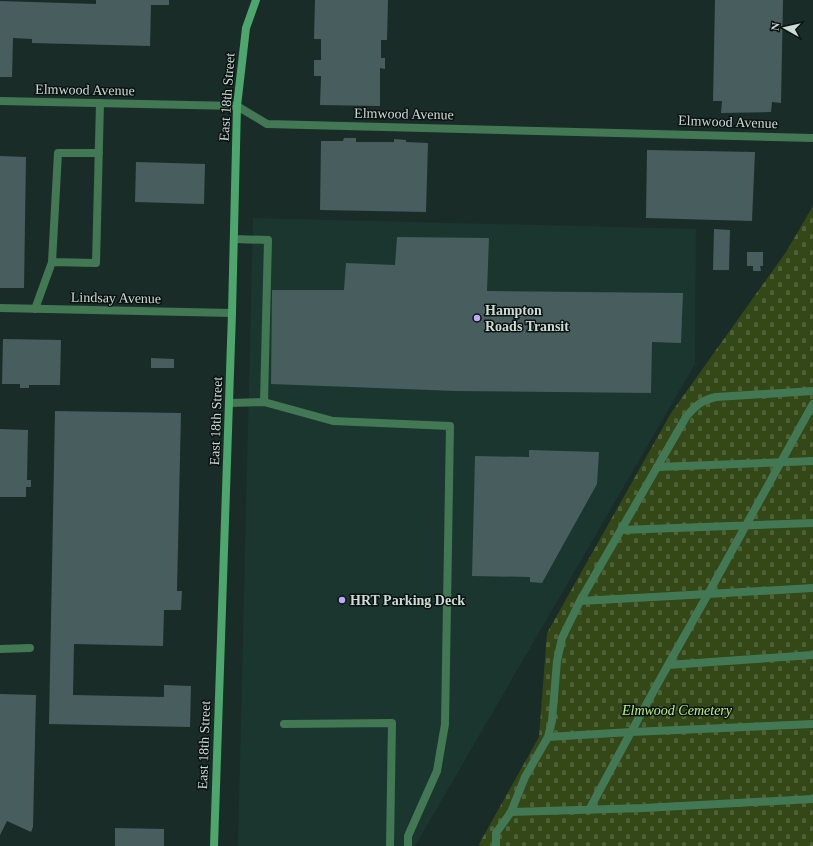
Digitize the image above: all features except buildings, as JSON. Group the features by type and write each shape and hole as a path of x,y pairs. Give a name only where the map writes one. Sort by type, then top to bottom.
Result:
{"street":[{"name":"East 18th Street","path":"214,846 232,312 237,106 246,28 256,0"},
{"name":"Elmwood Avenue","path":"0,102 237,106 267,124 813,138"},
{"path":"52,262 96,263 100,103"},
{"path":"35,309 52,262 58,152 99,153"},
{"path":"234,239 268,240 264,402"},
{"name":"Lindsay Avenue","path":"0,308 232,312"},
{"path":"496,846 496,833 511,812 525,777 548,737 552,721 557,661 562,638 580,601 686,417 696,405 706,399 813,391"},
{"path":"229,404 264,402 333,421 450,426 445,724 437,771 408,836 408,846"},
{"path":"589,810 813,404"},
{"path":"657,467 813,461"},
{"path":"621,530 813,523"},
{"path":"580,601 813,588"},
{"path":"0,649 30,648"},
{"path":"668,665 813,656"},
{"path":"284,724 392,723 390,846"},
{"path":"548,737 813,724"},
{"path":"511,812 589,810 813,799"}],"shaded area":[{"path":"253,218 696,229 695,364 415,846 238,846"}],"green space":[{"name":"Elmwood Cemetery","path":"813,206 813,846 480,846 479,844 539,737 547,633 671,413 786,252"}],"place":[{"name":"Hampton Roads Transit","path":"477,318"},
{"name":"HRT Parking Deck","path":"342,600"}]}
